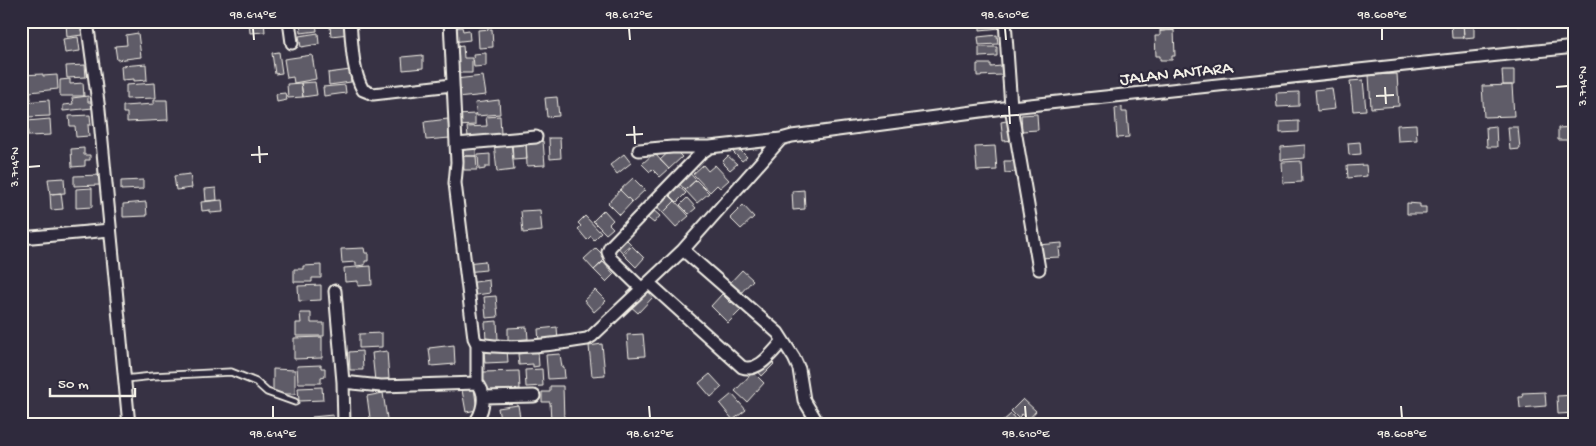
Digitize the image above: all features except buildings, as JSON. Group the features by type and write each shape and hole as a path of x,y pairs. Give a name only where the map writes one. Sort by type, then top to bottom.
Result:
{"street":[{"path":"87,21 99,110 129,425"},
{"path":"289,21 292,43"},
{"path":"350,21 359,84 363,90 373,94 452,85"},
{"path":"450,21 457,162 455,183 474,338 477,344 477,383 482,388 483,397 480,417 473,425"},
{"path":"1005,21 1011,107 1039,269"},
{"name":"JALAN ANTARA","path":"639,150 672,147 710,147 1011,107 1575,47"},
{"path":"456,144 536,137"},
{"path":"477,344 531,347 587,339 592,336 683,250 781,139"},
{"path":"710,147 701,153 610,247 608,252 611,258 742,367 748,369 760,365 783,341"},
{"path":"21,238 110,230"},
{"path":"683,250 778,333 799,369 804,400 819,425"},
{"path":"335,291 343,382 344,425"},
{"path":"343,382 381,386 477,383"},
{"path":"483,397 534,396"}],"lane":[{"path":"125,379 230,372 256,382 267,392 295,402"}]}
